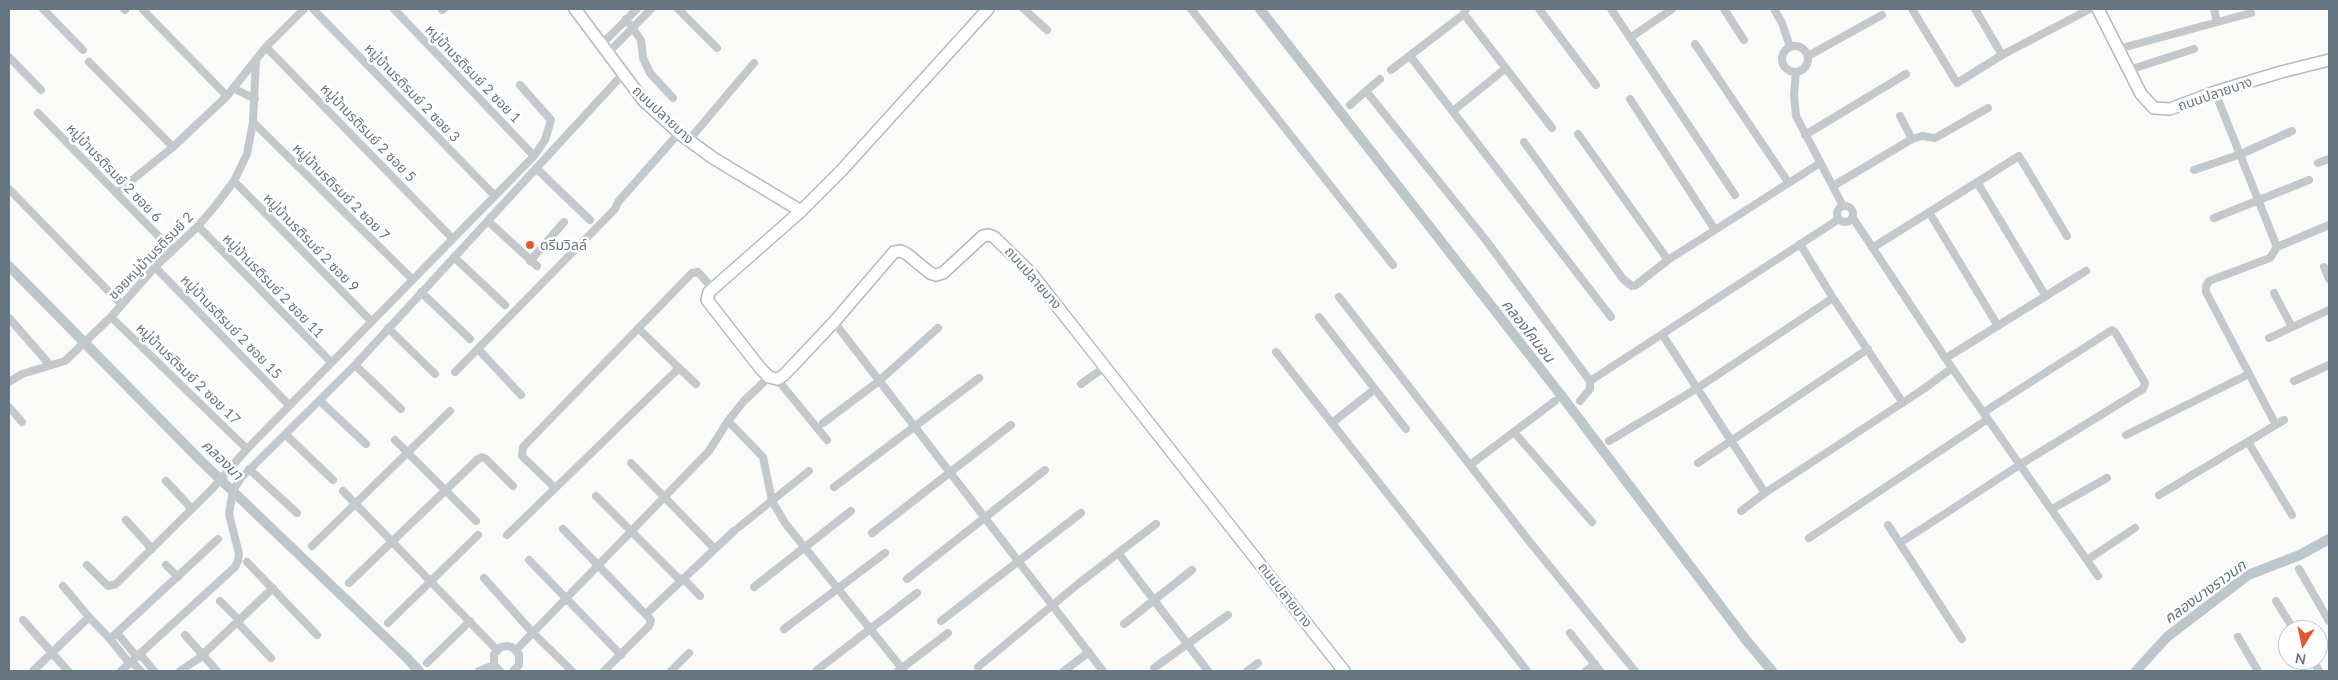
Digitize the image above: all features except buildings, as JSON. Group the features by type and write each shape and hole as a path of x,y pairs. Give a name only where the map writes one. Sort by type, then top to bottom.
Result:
{"street":[{"path":"43,9 83,50"},
{"path":"116,193 173,148 227,96 256,58 304,9"},
{"name":"หมู่บ้านรติรมย์ 2 ซอย 3","path":"312,9 494,195"},
{"name":"หมู่บ้านรติรมย์ 2 ซอย 1","path":"394,9 534,156"},
{"name":"ถนนปลายบาง","path":"575,9 643,100 684,136 741,176 800,211"},
{"path":"604,49 626,19 636,9"},
{"path":"604,49 651,9"},
{"path":"678,9 717,48"},
{"path":"827,440 709,304 707,297 713,289 800,211 848,164 988,9"},
{"path":"1024,9 1047,30"},
{"path":"1191,9 1394,265"},
{"path":"1539,9 1596,85"},
{"path":"1611,9 1736,195"},
{"path":"1630,38 1672,9"},
{"path":"1724,9 1744,40"},
{"path":"1774,9 1782,22 1790,47"},
{"path":"1912,9 1956,83 2002,55 2090,9"},
{"path":"1975,9 2002,55"},
{"name":"ถนนปลายบาง","path":"2098,9 2141,94 2154,108 2170,110 2216,92 2281,72 2329,60"},
{"path":"2214,9 2217,22"},
{"path":"143,10 227,96"},
{"path":"1391,70 1465,11 1552,128"},
{"path":"2118,49 2251,13"},
{"path":"1808,56 1882,15"},
{"path":"626,19 633,26 641,40 645,65 673,98"},
{"path":"1695,44 1788,182"},
{"name":"หมู่บ้านรติรมย์ 2 ซอย 5","path":"266,47 452,238"},
{"path":"1796,72 1788,69 1783,62 1784,53 1790,47 1799,47 1808,56"},
{"path":"2129,70 2194,50"},
{"path":"1410,56 1611,317"},
{"path":"1796,72 1807,65 1808,56"},
{"path":"9,57 41,90"},
{"name":"ซอยหมู่บ้านรติรมย์ 2","path":"9,382 22,374 65,361 111,317 120,304 155,267 198,226 234,181 246,154 253,122 256,58"},
{"path":"90,62 173,148"},
{"path":"455,372 479,350 615,209 618,202 754,63"},
{"path":"1453,111 1506,68"},
{"path":"1796,72 1794,94 1796,116 1843,206"},
{"path":"121,671 238,561 239,554 230,524 230,505 234,490 249,469 286,435 355,365 623,74"},
{"path":"1805,135 1906,74"},
{"path":"1350,105 1380,78"},
{"path":"87,566 108,586 112,586 212,489 247,448 534,156 545,140 552,120 520,85"},
{"path":"233,88 255,100"},
{"path":"1366,91 1485,239 1590,381 1590,389 1580,401"},
{"path":"2216,92 2277,247"},
{"path":"1630,99 1715,230"},
{"path":"1833,186 1912,139 1922,136 1935,138 1988,108"},
{"name":"หมู่บ้านรติรมย์ 2 ซอย 6","path":"38,113 172,250"},
{"path":"1900,116 1912,139"},
{"name":"หมู่บ้านรติรมย์ 2 ซอย 7","path":"253,122 412,279"},
{"path":"2194,170 2241,154 2292,131"},
{"path":"1578,134 1668,260"},
{"path":"1524,142 1628,284 1636,285 1668,260 1820,162"},
{"path":"1872,248 2018,156 2067,236"},
{"path":"2318,163 2329,159"},
{"path":"537,169 590,220"},
{"path":"2214,218 2309,180"},
{"name":"หมู่บ้านรติรมย์ 2 ซอย 9","path":"234,181 371,322"},
{"path":"1977,182 2045,295"},
{"path":"9,189 120,304"},
{"path":"1843,206 1852,208 1853,218 1952,368 2098,576"},
{"path":"1838,219 1837,213 1843,206"},
{"path":"1929,212 1998,326"},
{"path":"1838,219 1848,222 1853,218"},
{"path":"1590,381 1838,219"},
{"path":"488,221 537,266"},
{"path":"530,261 564,222"},
{"path":"2276,425 2206,292 2206,286 2209,281 2270,258 2277,247 2329,225"},
{"name":"หมู่บ้านรติรมย์ 2 ซอย 11","path":"198,226 331,362"},
{"name":"ถนนปลายบาง","path":"773,378 784,375 834,322 894,252 900,251 907,254 930,273 936,275 943,273 983,236 989,235 1002,243 1031,273 1344,671"},
{"path":"1800,244 1833,298 1904,403"},
{"path":"454,257 504,305"},
{"name":"หมู่บ้านรติรมย์ 2 ซอย 15","path":"155,267 289,405"},
{"path":"2324,267 2329,279"},
{"path":"554,487 522,456 523,447 695,271 713,289"},
{"path":"1946,358 2086,271"},
{"path":"421,292 470,339"},
{"path":"2274,294 2292,327"},
{"path":"1339,297 1470,465 1635,671"},
{"path":"1609,441 1696,388 1833,298"},
{"path":"2269,338 2329,310"},
{"name":"หมู่บ้านรติรมย์ 2 ซอย 17","path":"111,317 247,448"},
{"path":"1319,317 1406,429"},
{"path":"9,318 50,364"},
{"path":"834,322 1104,671"},
{"path":"388,328 435,374"},
{"path":"638,328 696,384"},
{"path":"823,423 879,381 938,328"},
{"path":"1809,538 2107,332 2112,330 2115,332 2145,383 2143,390 2021,464 1900,543"},
{"path":"1662,334 1766,492"},
{"path":"1698,463 1868,349"},
{"path":"479,350 521,395"},
{"path":"1276,352 1527,671"},
{"path":"355,365 401,409"},
{"path":"2294,380 2329,365"},
{"path":"1081,384 1105,367"},
{"path":"507,535 554,487 679,368"},
{"path":"1742,511 1766,492 1904,403 1952,368"},
{"path":"2126,435 2249,374"},
{"path":"516,650 666,498 709,451 743,402 773,378"},
{"path":"834,487 979,378"},
{"path":"1332,423 1375,390"},
{"path":"320,401 366,444"},
{"path":"1470,465 1555,401"},
{"path":"9,407 22,422"},
{"path":"312,546 450,411"},
{"path":"2159,495 2284,420"},
{"path":"728,421 762,457 772,501 785,522 901,670 948,632"},
{"path":"872,533 1012,425"},
{"path":"1514,432 1592,522"},
{"path":"286,435 333,480"},
{"path":"395,440 476,521"},
{"path":"2248,442 2292,515"},
{"path":"349,584 445,490 482,457 513,486"},
{"path":"630,463 715,549"},
{"path":"249,469 297,513"},
{"path":"907,579 1045,470"},
{"path":"646,614 736,529 809,471"},
{"path":"2052,509 2107,478"},
{"path":"166,481 192,509"},
{"path":"343,491 497,650"},
{"path":"596,496 700,596"},
{"path":"754,587 851,511"},
{"path":"941,621 1082,513"},
{"path":"126,520 152,549"},
{"path":"978,666 1078,584 1156,524"},
{"path":"1888,525 1962,638"},
{"path":"2087,560 2135,528"},
{"path":"563,529 651,620 651,624 604,671"},
{"path":"388,623 478,535"},
{"path":"110,639 218,539"},
{"path":"784,630 885,553"},
{"path":"1118,554 1208,671"},
{"path":"529,560 565,600 621,655"},
{"path":"247,562 317,635"},
{"path":"166,565 178,577"},
{"path":"2299,569 2329,621"},
{"path":"1124,624 1192,570"},
{"path":"484,578 532,632 572,671"},
{"path":"63,586 110,639 154,671"},
{"path":"180,671 202,655 273,588"},
{"path":"817,670 917,593"},
{"path":"220,601 272,658"},
{"path":"2276,601 2288,620"},
{"path":"1154,668 1228,616"},
{"path":"33,671 89,617"},
{"path":"23,620 68,671"},
{"path":"428,663 470,621"},
{"path":"117,633 141,671"},
{"path":"1570,633 1600,671"},
{"path":"185,635 217,671"},
{"path":"2238,637 2258,671"},
{"path":"500,671 494,664 494,654 497,650 507,646 516,650 520,660 516,671"},
{"path":"1064,671 1089,652"},
{"path":"671,671 689,653"},
{"path":"1247,671 1258,663"},
{"path":"479,671 494,664"},
{"path":"1586,671 1595,664"}],"waterway":[{"name":"คลองโคนอน","path":"1260,9 1564,399 1746,640 1772,671"},
{"name":"คลองนา","path":"9,266 199,459 419,671"},
{"name":"คลองบางราวนก","path":"2136,671 2167,637 2248,575 2300,555 2329,539"}],"place":[{"name":"ดรีมวิลล์","path":"530,245"}]}
